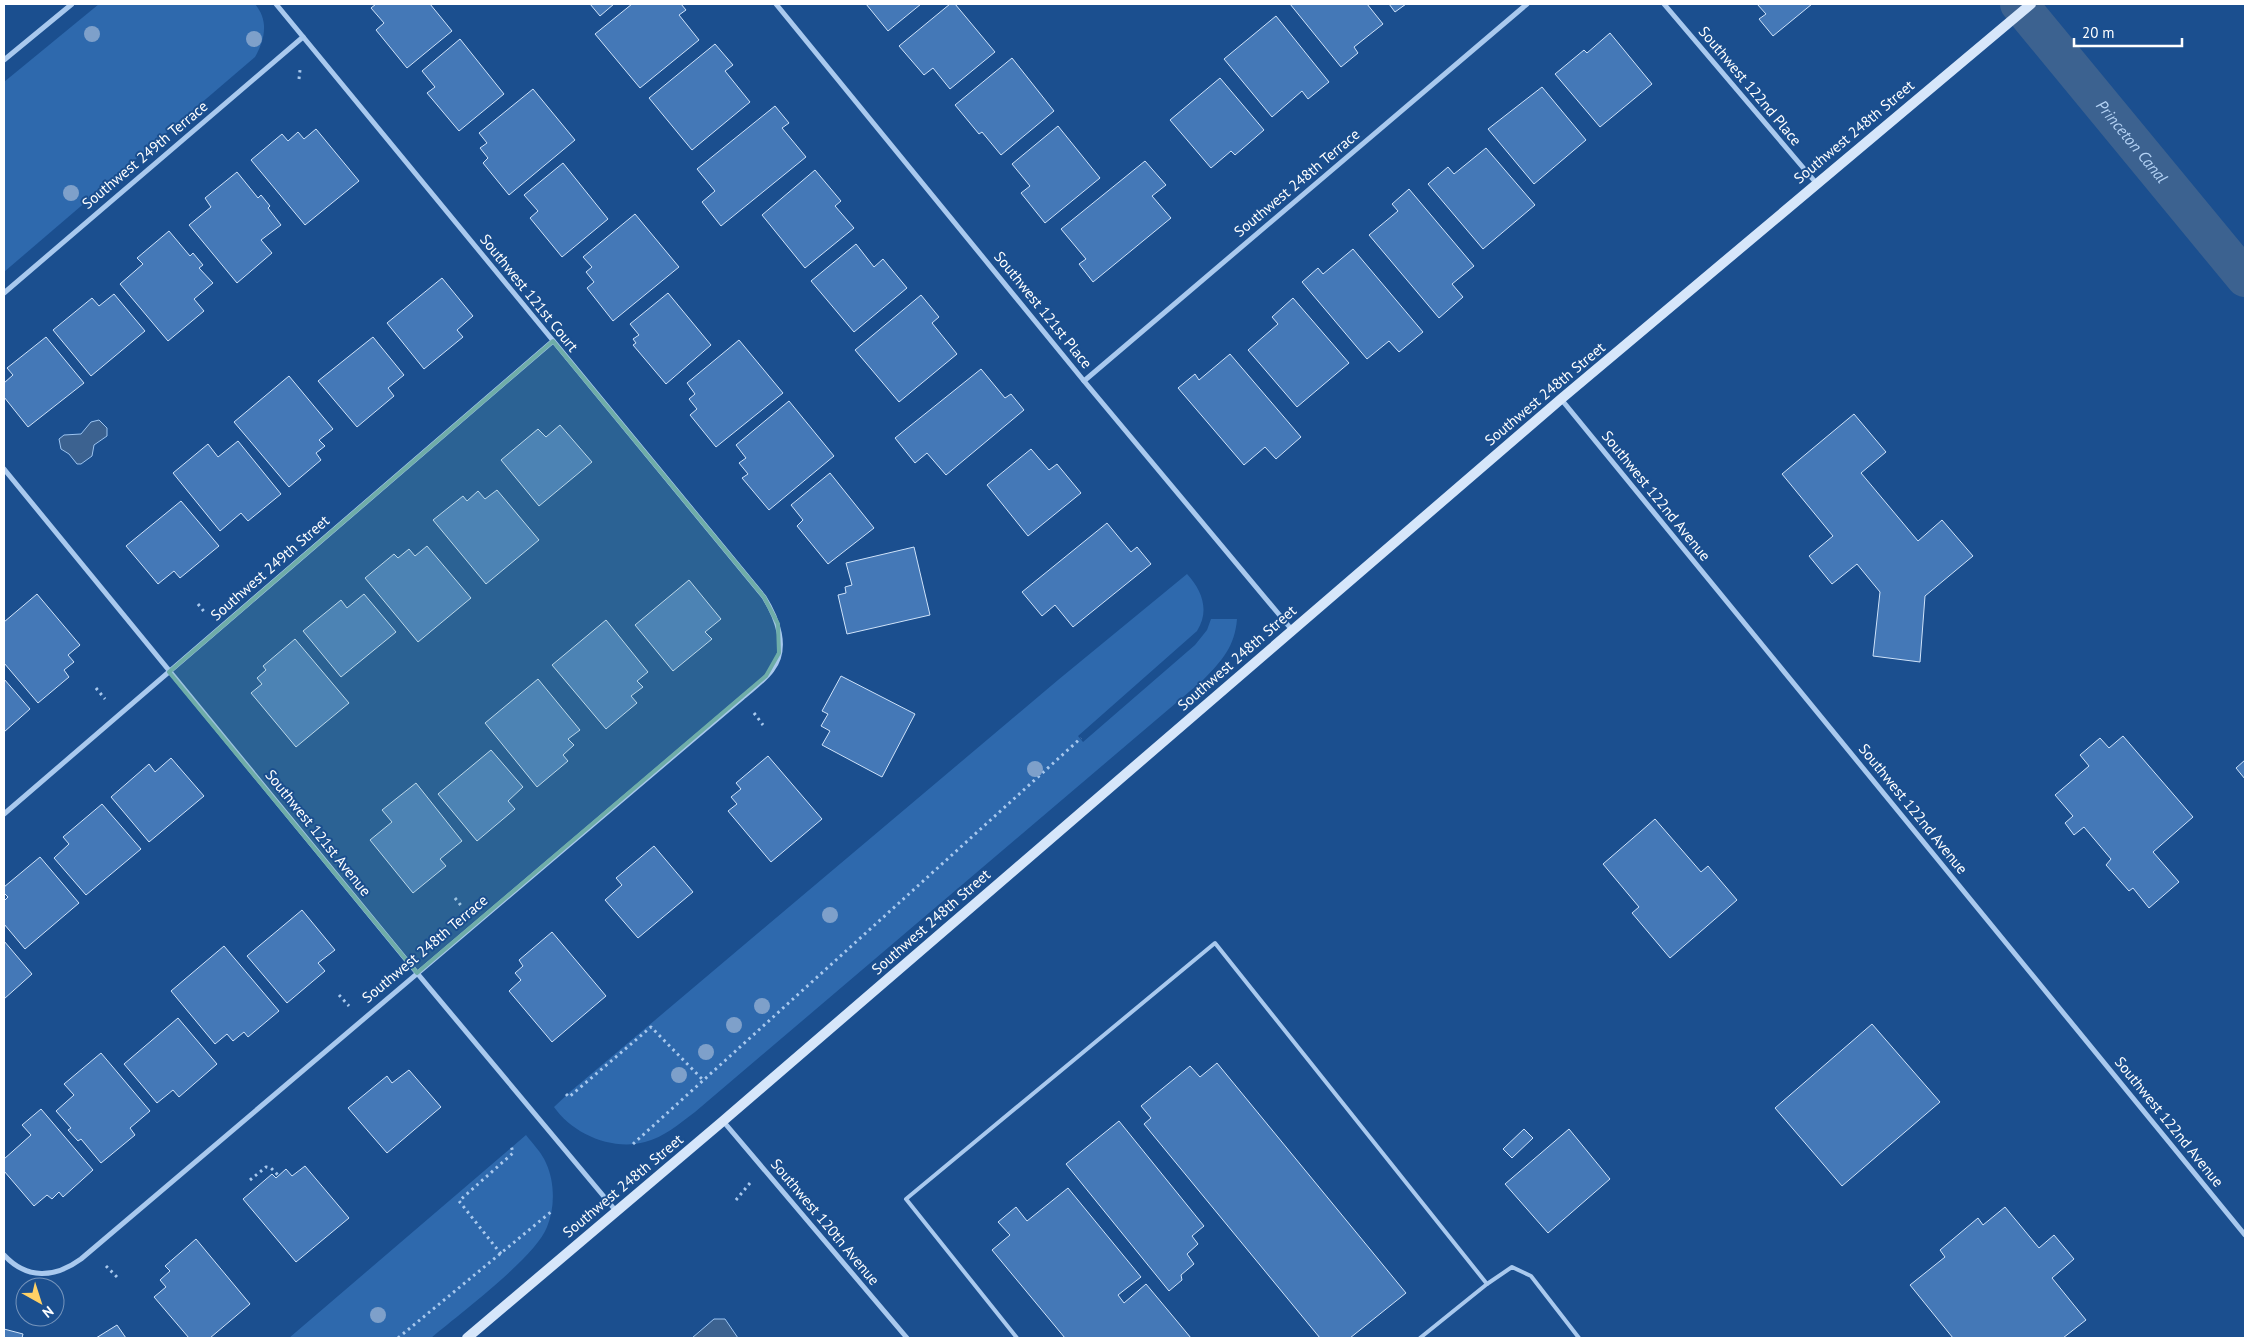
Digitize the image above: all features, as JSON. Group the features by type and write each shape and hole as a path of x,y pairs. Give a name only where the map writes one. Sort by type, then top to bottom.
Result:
{"street":[{"path":"4,60 72,4"},
{"name":"Southwest 121st Court","path":"276,4 764,597"},
{"name":"Southwest 121st Place","path":"776,4 1084,381 1292,630"},
{"name":"Southwest 248th Terrace","path":"1084,381 1527,4"},
{"name":"Southwest 122nd Place","path":"1664,4 1817,184"},
{"name":"Southwest 248th Street","path":"467,1338 723,1121 1561,399 1987,39 2031,4"},
{"name":"Southwest 249th Terrace","path":"4,293 303,37"},
{"name":"Southwest 249th Street","path":"4,814 553,341"},
{"name":"Southwest 122nd Avenue","path":"1561,399 2245,1235"},
{"name":"Southwest 121st Avenue","path":"4,470 417,973 616,1211"},
{"name":"Southwest 248th Terrace","path":"4,1255 15,1265 44,1274 55,1274 67,1269 81,1259 772,670 778,658 780,635 774,613 764,597"},
{"name":"Southwest 120th Avenue","path":"723,1121 908,1338"}],"lane":[{"path":"1017,1338 906,1199 1215,943 1487,1284"},
{"path":"1420,1338 1487,1284 1512,1267 1531,1276 1579,1338"}],"path":[{"path":"198,604 206,614"},
{"path":"96,688 106,700"},
{"path":"751,709 763,725"},
{"path":"632,1144 1081,738"},
{"path":"455,898 464,909"},
{"path":"339,995 349,1006"},
{"path":"566,1094 569,1097 652,1028 703,1080"},
{"path":"501,1254 459,1202 513,1153 510,1145"},
{"path":"250,1180 266,1167 271,1168 279,1176"},
{"path":"398,1338 552,1211"},
{"path":"106,1265 118,1278"}],"highlighted area":[{"path":"553,341 764,597 778,624 779,653 766,676 417,973 169,672"}],"shaded area":[{"path":"99,4 255,4 264,23 263,37 255,57 4,272 4,82"},
{"path":"99,420 107,428 107,436 94,445 92,456 81,464 77,464 69,454 61,449 59,439 64,435 81,434 91,422"},
{"path":"1187,574 1197,587 1204,608 1197,631 1078,736 1083,742 1195,645 1207,630 1211,619 1237,619 1234,637 1230,645 1216,666 1203,680 695,1112 671,1130 645,1142 620,1144 594,1138 582,1132 562,1117 554,1107 571,1091 1058,680"},
{"path":"526,1135 542,1156 549,1170 553,1195 550,1220 540,1240 495,1285 431,1338 289,1338"},
{"path":"714,1319 725,1319 738,1338 692,1338"}],"building":[{"path":"376,4 430,4 452,31 407,68 376,30 384,23 371,8"},
{"path":"590,4 614,4 600,16"},
{"path":"632,4 681,4 686,10 679,15 699,40 640,88 595,34"},
{"path":"866,4 921,4 888,31"},
{"path":"950,4 955,4 995,52 950,89 933,68 924,75 899,46"},
{"path":"1290,4 1367,4 1383,24 1354,47 1358,53 1341,67"},
{"path":"1389,4 1406,4 1395,12"},
{"path":"1757,4 1812,4 1773,36 1759,19 1766,14"},
{"path":"1276,16 1329,82 1308,99 1302,91 1272,117 1224,59"},
{"path":"1610,33 1652,84 1600,127 1555,74 1584,50 1587,53"},
{"path":"460,39 504,94 459,131 427,93 435,87 422,71"},
{"path":"715,44 733,65 725,71 750,102 692,150 649,98"},
{"path":"1012,58 1054,111 1001,155 982,132 979,134 955,105"},
{"path":"1220,78 1264,130 1235,155 1231,151 1211,168 1170,120"},
{"path":"1542,87 1586,140 1534,184 1488,129"},
{"path":"533,89 575,140 509,195 483,163 488,158 480,148 487,143 479,133"},
{"path":"775,106 789,123 782,128 806,157 721,226 702,202 715,191 697,169"},
{"path":"1058,126 1100,178 1045,223 1021,193 1030,186 1012,164"},
{"path":"316,129 359,181 305,225 251,160 282,134 288,141 298,132 304,139"},
{"path":"1486,148 1535,205 1483,249 1428,184 1448,167 1454,174"},
{"path":"1145,161 1166,185 1152,196 1171,218 1093,282 1079,264 1086,259 1061,229"},
{"path":"563,163 608,219 562,257 530,218 538,211 524,195"},
{"path":"815,170 841,201 835,206 854,228 805,268 762,215"},
{"path":"237,172 258,198 261,195 281,225 261,240 272,253 237,283 189,225 211,207 205,198"},
{"path":"1409,189 1474,266 1452,284 1463,297 1439,318 1369,235 1398,211 1392,204"},
{"path":"635,214 679,267 613,321 587,288 594,282 586,272 592,267 583,257"},
{"path":"169,231 190,256 193,253 203,265 199,268 213,283 194,299 204,311 168,341 120,284 143,264 137,258"},
{"path":"856,244 874,267 883,259 907,288 854,332 811,281"},
{"path":"1353,249 1423,332 1399,352 1389,341 1367,359 1302,282 1318,268 1323,274"},
{"path":"442,278 473,316 457,330 463,337 424,369 387,323"},
{"path":"668,293 711,345 666,384 633,345 636,343 633,339 639,335 630,324"},
{"path":"114,294 145,331 91,376 53,330 92,298 99,306"},
{"path":"921,295 939,317 932,323 957,354 899,402 855,350"},
{"path":"1293,298 1349,363 1297,407 1248,350 1278,324 1272,317"},
{"path":"46,337 84,383 28,427 4,397 4,383 13,375 7,368"},
{"path":"373,337 404,375 388,388 394,396 357,427 318,381"},
{"path":"739,340 783,393 716,447 690,415 697,409 689,399 695,394 687,383"},
{"path":"1230,354 1301,437 1276,459 1265,447 1244,465 1178,388 1195,374 1199,380"},
{"path":"981,369 1005,398 1011,394 1024,410 946,475 927,453 915,463 895,438"},
{"path":"289,376 333,429 319,440 325,446 316,453 321,460 289,487 234,422"},
{"path":"789,401 834,456 769,510 742,478 748,474 739,463 746,458 736,445"},
{"path":"1854,414 1886,452 1861,473 1918,541 1942,520 1973,556 1925,596 1920,662 1873,656 1880,592 1857,564 1832,584 1809,556 1833,536 1782,474"},
{"path":"560,425 592,462 539,506 501,460 538,429 546,437"},
{"path":"238,441 281,494 248,521 241,513 220,531 173,473 208,444 218,457"},
{"path":"1031,449 1049,470 1057,464 1081,493 1028,536 987,485"},
{"path":"830,473 874,528 828,564 797,526 803,520 791,505"},
{"path":"497,490 539,540 486,584 433,520 463,496 467,501 478,491 485,499"},
{"path":"181,501 219,546 180,578 174,571 158,584 126,546"},
{"path":"1107,523 1131,552 1137,547 1151,564 1073,627 1055,605 1042,616 1022,592"},
{"path":"427,546 471,598 418,642 365,578 394,554 398,558 409,549 415,556"},
{"path":"914,547 930,615 847,634 838,595 846,593 845,587 852,585 846,563"},
{"path":"689,580 721,619 705,632 712,639 673,671 635,625"},
{"path":"37,594 80,645 68,655 74,662 64,670 69,677 38,703 4,663 4,622"},
{"path":"364,594 396,632 341,677 303,631 341,600 347,608"},
{"path":"606,620 648,672 637,681 643,687 631,696 637,703 606,729 552,665"},
{"path":"295,639 349,703 296,747 251,693 262,684 257,678 266,670 263,666"},
{"path":"841,676 915,714 882,777 822,745 830,731 821,726 828,714 822,711"},
{"path":"4,679 30,709 4,732"},
{"path":"538,679 580,730 568,739 574,745 563,755 568,761 537,787 485,723"},
{"path":"2123,736 2193,817 2153,852 2179,882 2149,908 2133,888 2129,891 2106,865 2111,859 2084,827 2074,835 2065,823 2073,816 2055,795 2089,766 2080,755 2100,738 2109,748"},
{"path":"491,750 523,787 508,801 515,809 477,841 438,794"},
{"path":"768,756 822,819 771,862 728,811 737,804 731,797 741,789 736,783"},
{"path":"171,758 204,796 149,842 111,797 149,764 155,772"},
{"path":"2245,760 2245,779 2236,768"},
{"path":"416,783 462,841 440,859 446,866 413,893 370,840 392,822 382,810"},
{"path":"102,804 141,849 86,895 54,858 69,844 63,837"},
{"path":"1655,819 1701,872 1708,866 1737,900 1670,958 1632,913 1639,907 1603,864"},
{"path":"654,846 693,892 638,938 605,900 622,885 616,878"},
{"path":"40,857 79,903 25,949 4,924 4,901 8,897 4,893 4,887"},
{"path":"302,910 335,950 318,963 325,971 287,1003 247,956"},
{"path":"552,932 606,996 552,1042 509,991 521,980 515,973 523,966 519,960"},
{"path":"4,941 32,974 4,999"},
{"path":"224,946 279,1011 248,1037 244,1032 233,1041 227,1034 215,1044 171,991"},
{"path":"178,1018 217,1064 179,1097 173,1090 157,1103 124,1064"},
{"path":"1872,1024 1940,1102 1842,1186 1775,1108"},
{"path":"101,1053 150,1111 130,1128 135,1135 101,1163 81,1139 78,1141 68,1130 71,1128 56,1111 74,1095 64,1084"},
{"path":"1217,1063 1406,1293 1350,1338 1320,1338 1144,1124 1151,1118 1141,1106 1190,1066 1200,1077"},
{"path":"409,1070 441,1107 387,1153 348,1108 387,1076 392,1083"},
{"path":"41,1109 93,1170 63,1197 59,1192 52,1199 47,1195 34,1206 4,1171 4,1159 31,1135 22,1125"},
{"path":"1119,1121 1204,1226 1192,1236 1198,1244 1187,1254 1194,1264 1181,1275 1182,1280 1169,1291 1066,1164"},
{"path":"1524,1129 1533,1138 1512,1158 1503,1149"},
{"path":"1569,1129 1610,1179 1548,1233 1505,1184"},
{"path":"305,1166 349,1218 296,1262 243,1199 272,1174 276,1178 286,1169 292,1176"},
{"path":"1068,1188 1141,1277 1118,1295 1124,1303 1146,1284 1191,1338 1065,1338 992,1250 1010,1235 998,1222 1016,1207 1027,1221"},
{"path":"2005,1207 2039,1248 2054,1235 2074,1259 2052,1278 2086,1320 2063,1338 1953,1338 1910,1285 1945,1257 1940,1250 1978,1218 1983,1225"},
{"path":"196,1239 250,1304 210,1338 189,1338 154,1297 166,1287 160,1280 170,1271 165,1266"},
{"path":"117,1325 126,1338 96,1338"},
{"path":"4,1329 23,1334 22,1338 4,1338"}],"waterway":[{"name":"Princeton Canal","path":"2019,4 2245,278"}]}
